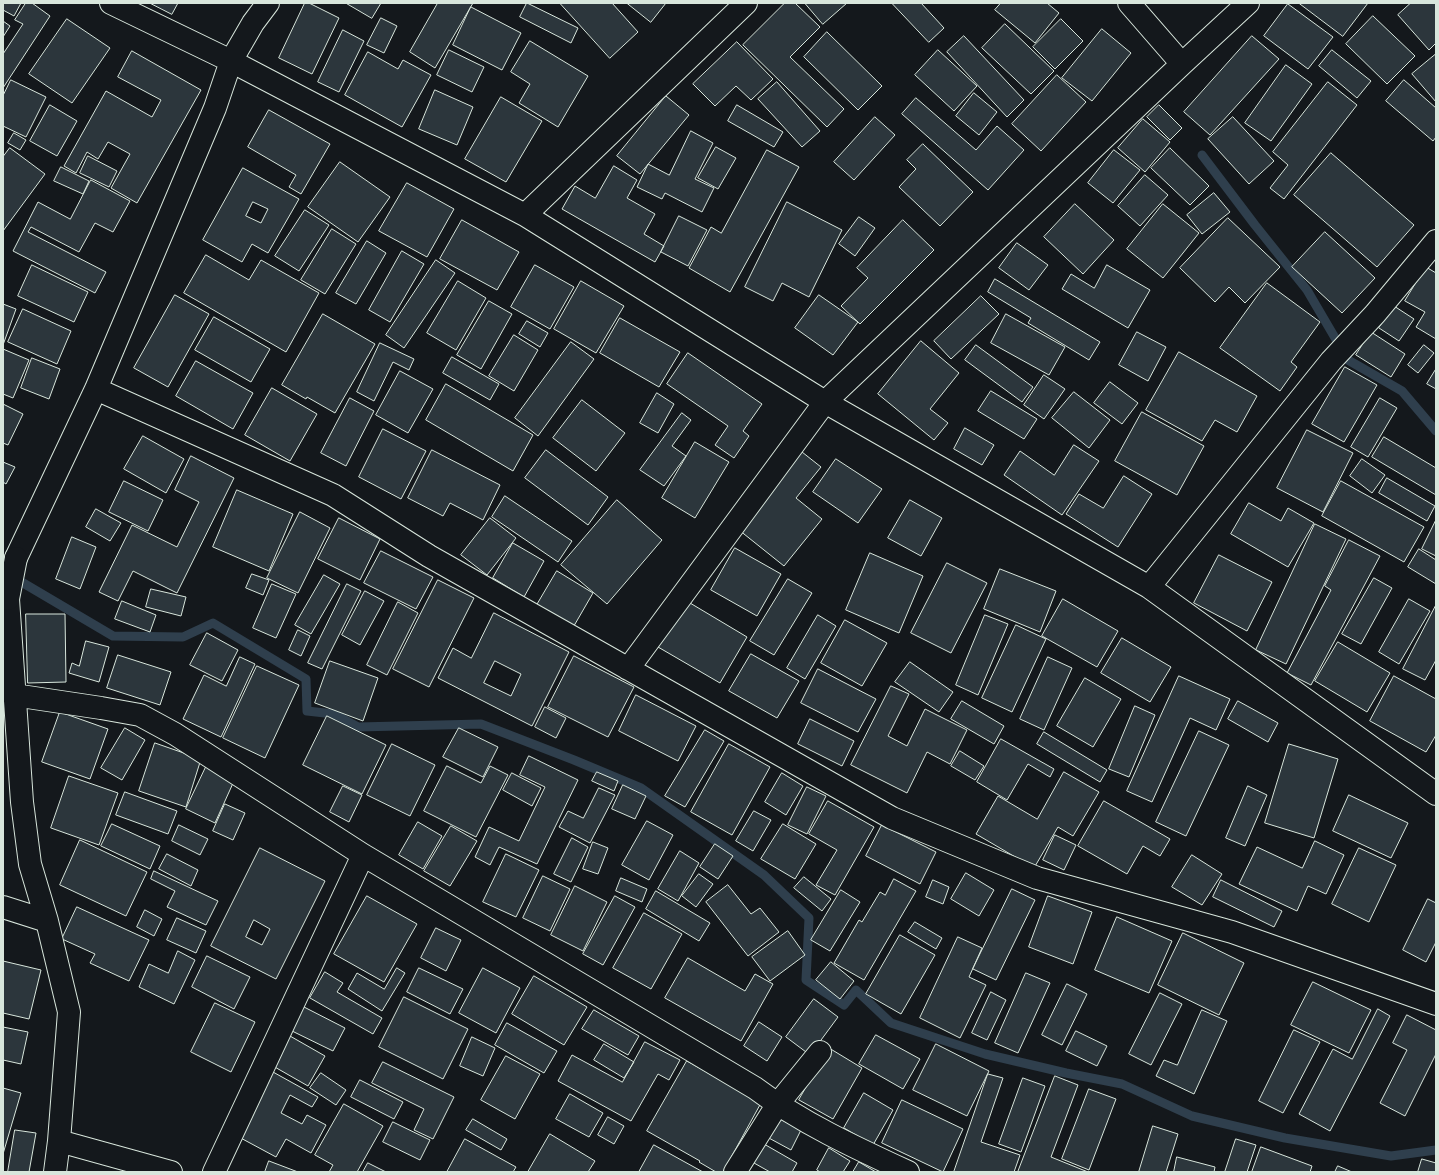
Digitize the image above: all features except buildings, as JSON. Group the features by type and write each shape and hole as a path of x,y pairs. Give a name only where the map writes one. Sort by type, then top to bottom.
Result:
{"street":[{"path":"111,3 231,61 525,215 825,402 1149,587 1436,794"},
{"path":"55,1172 59,1141 69,1012 47,921 30,864 22,802 7,603 16,558 96,388 215,108 231,61 253,23 268,3"},
{"path":"525,215 746,3"},
{"path":"1129,3 1182,64"},
{"path":"628,668 825,402 1248,3"},
{"path":"1149,587 1342,349 1375,314 1436,241"},
{"path":"96,388 334,495 429,556 892,818 1036,878 1232,932 1436,1004"},
{"path":"14,695 140,715 175,734 363,855 755,1088 777,1105 868,1154 908,1172"},
{"path":"214,1172 363,855"},
{"path":"3,907 47,921"},
{"path":"735,1172 777,1105 820,1052"},
{"path":"59,1141 171,1172"}],"waterway":[{"path":"1202,155 1307,290 1348,360 1402,391 1436,431"},
{"path":"13,577 113,636 183,637 213,623 306,679 307,711 334,714 358,727 481,724 641,788 764,875 809,918 806,980 844,1005 856,990 891,1023 985,1054 1066,1073 1122,1084 1192,1116 1285,1138 1391,1156 1436,1150"}]}
